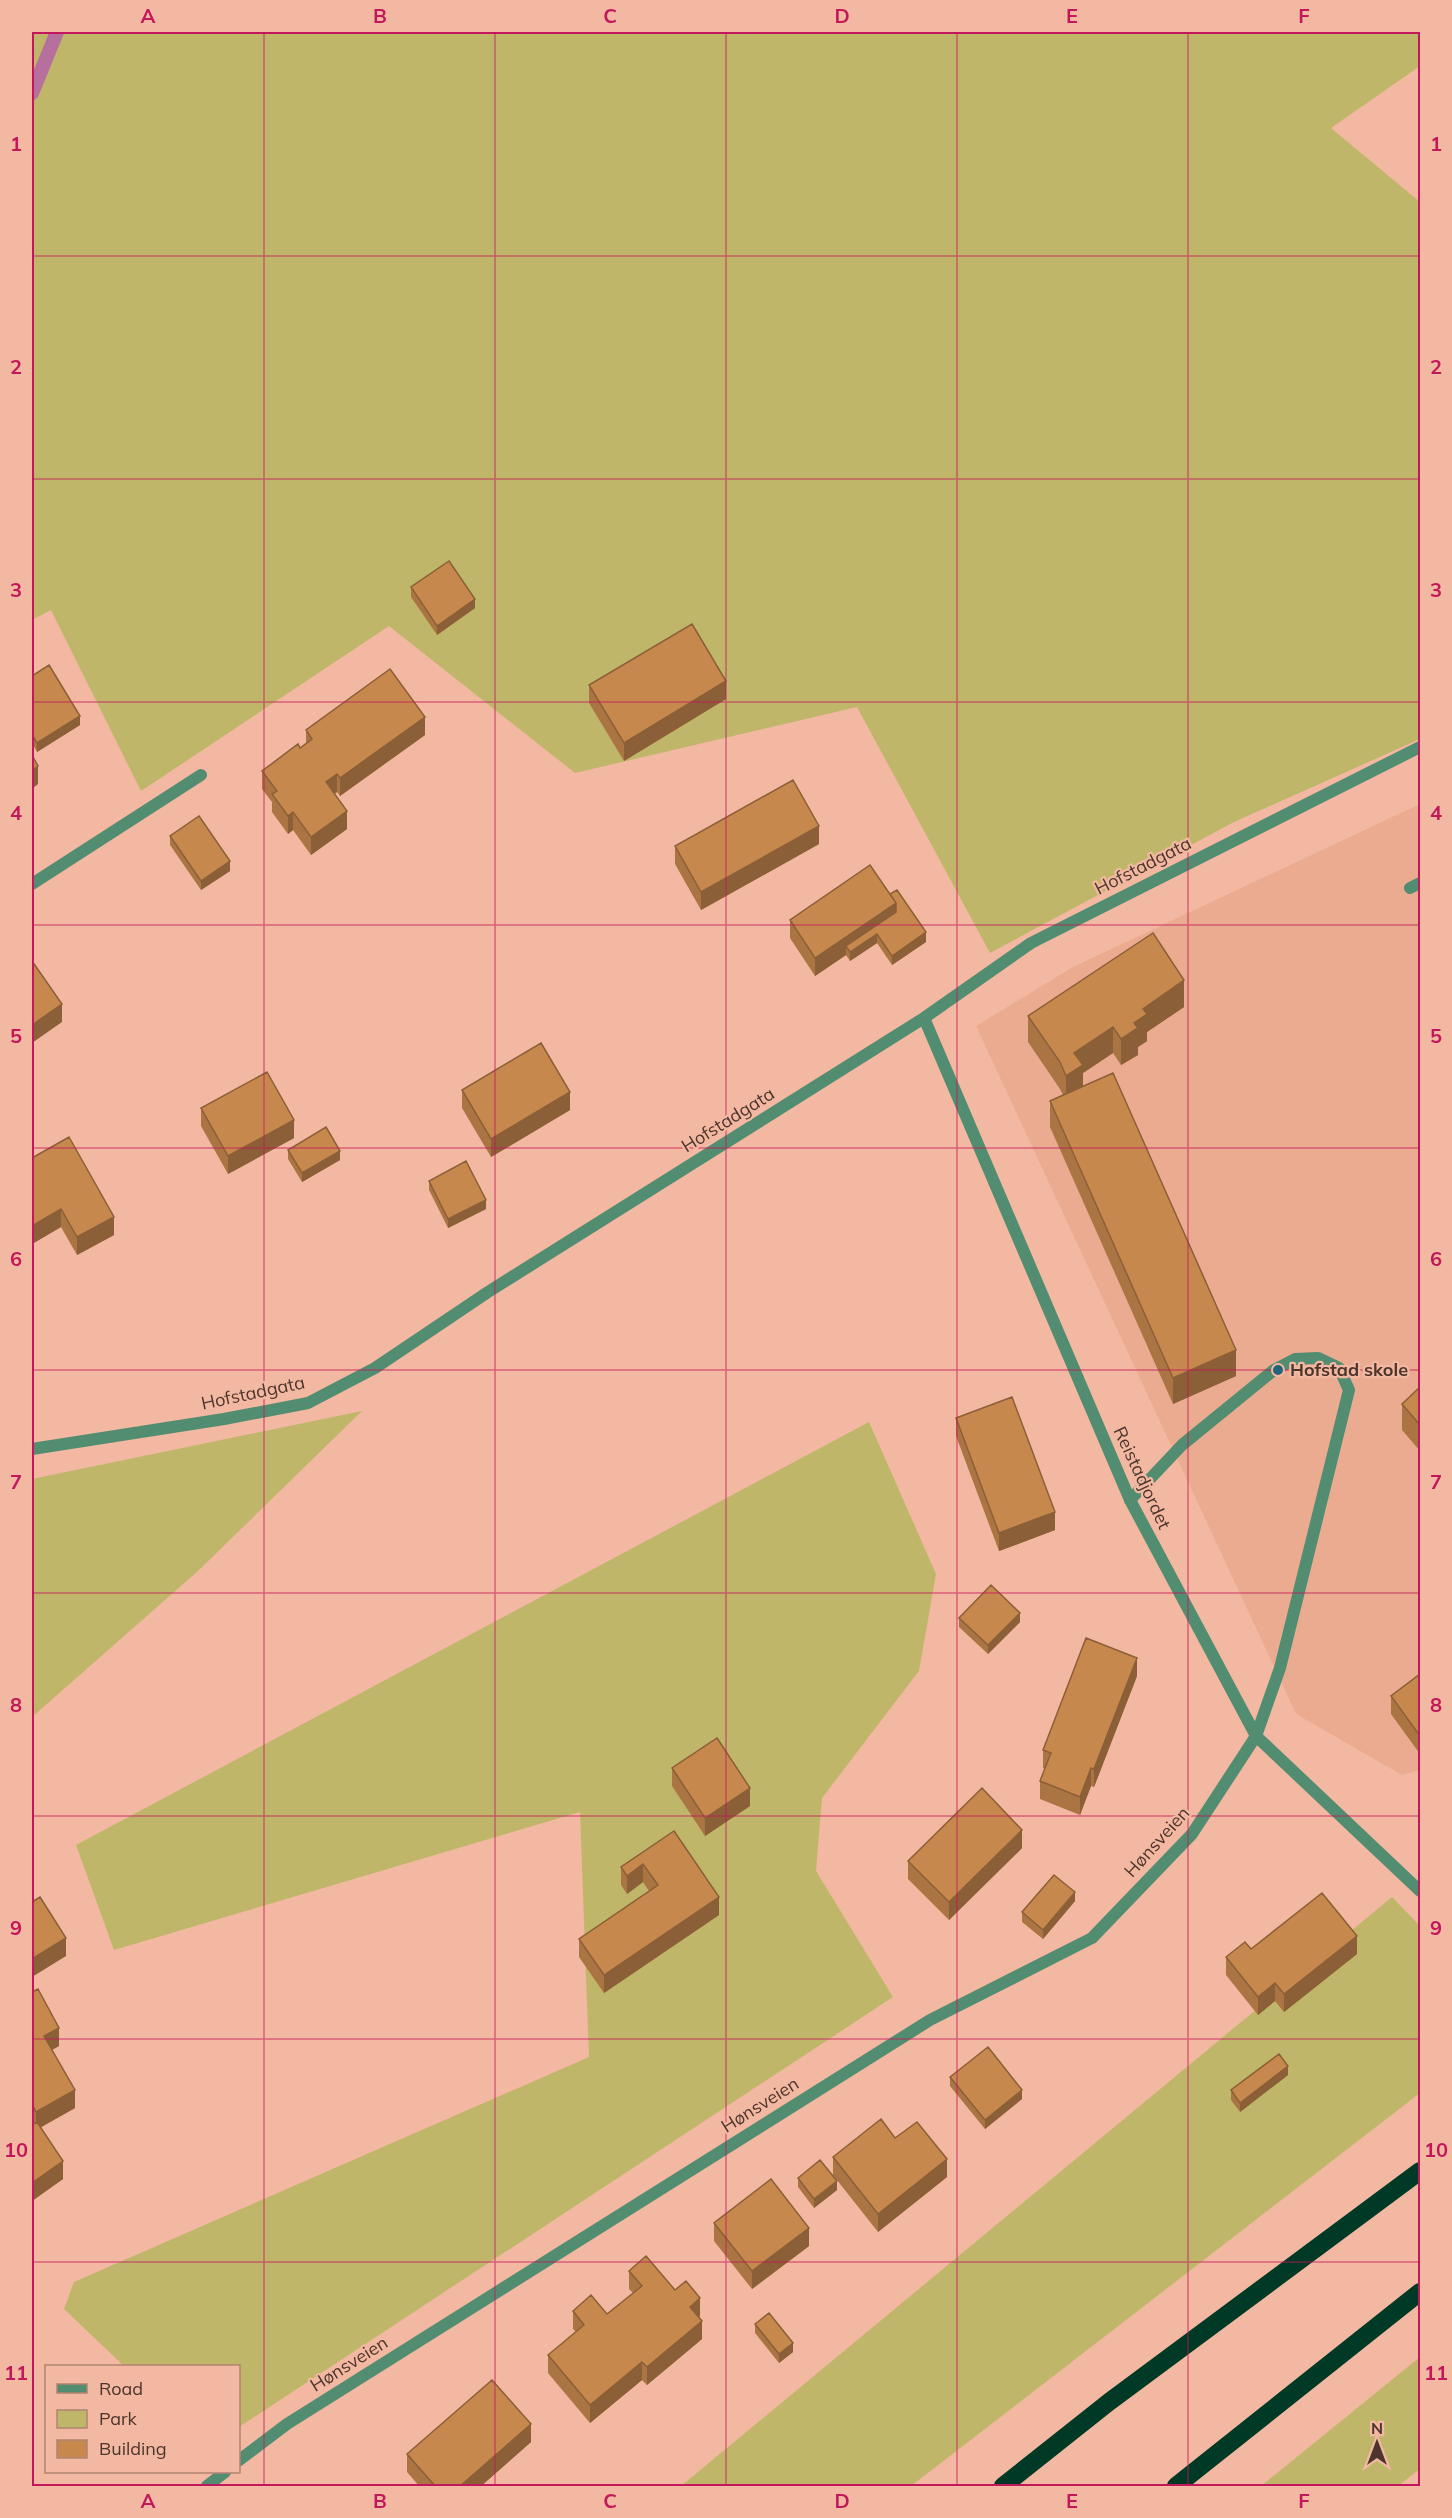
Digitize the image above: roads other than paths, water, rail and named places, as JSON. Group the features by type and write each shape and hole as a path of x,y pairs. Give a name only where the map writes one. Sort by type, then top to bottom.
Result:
{"highway":[{"path":"1004,2487 1109,2402 1420,2171"},
{"path":"1176,2487 1420,2292"}],"street":[{"name":"Hofstadgata","path":"32,1449 224,1419 308,1403 375,1368 488,1292 924,1018 1031,943 1420,747"},
{"path":"32,884 201,775"},
{"name":"Reistadjordet","path":"924,1018 1130,1500 1256,1736 1420,1891"},
{"name":"Hønsveien","path":"240,2459 287,2424 930,2020 1092,1938 1192,1834 1256,1736 1280,1668 1349,1390 1339,1368 1318,1358 1306,1358 1295,1359 1274,1370 1182,1444 1130,1500"},
{"path":"207,2487 224,2473"}],"waterway":[{"path":"32,93 57,32"}],"place":[{"name":"Hofstad skole","path":"1278,1370"}]}
